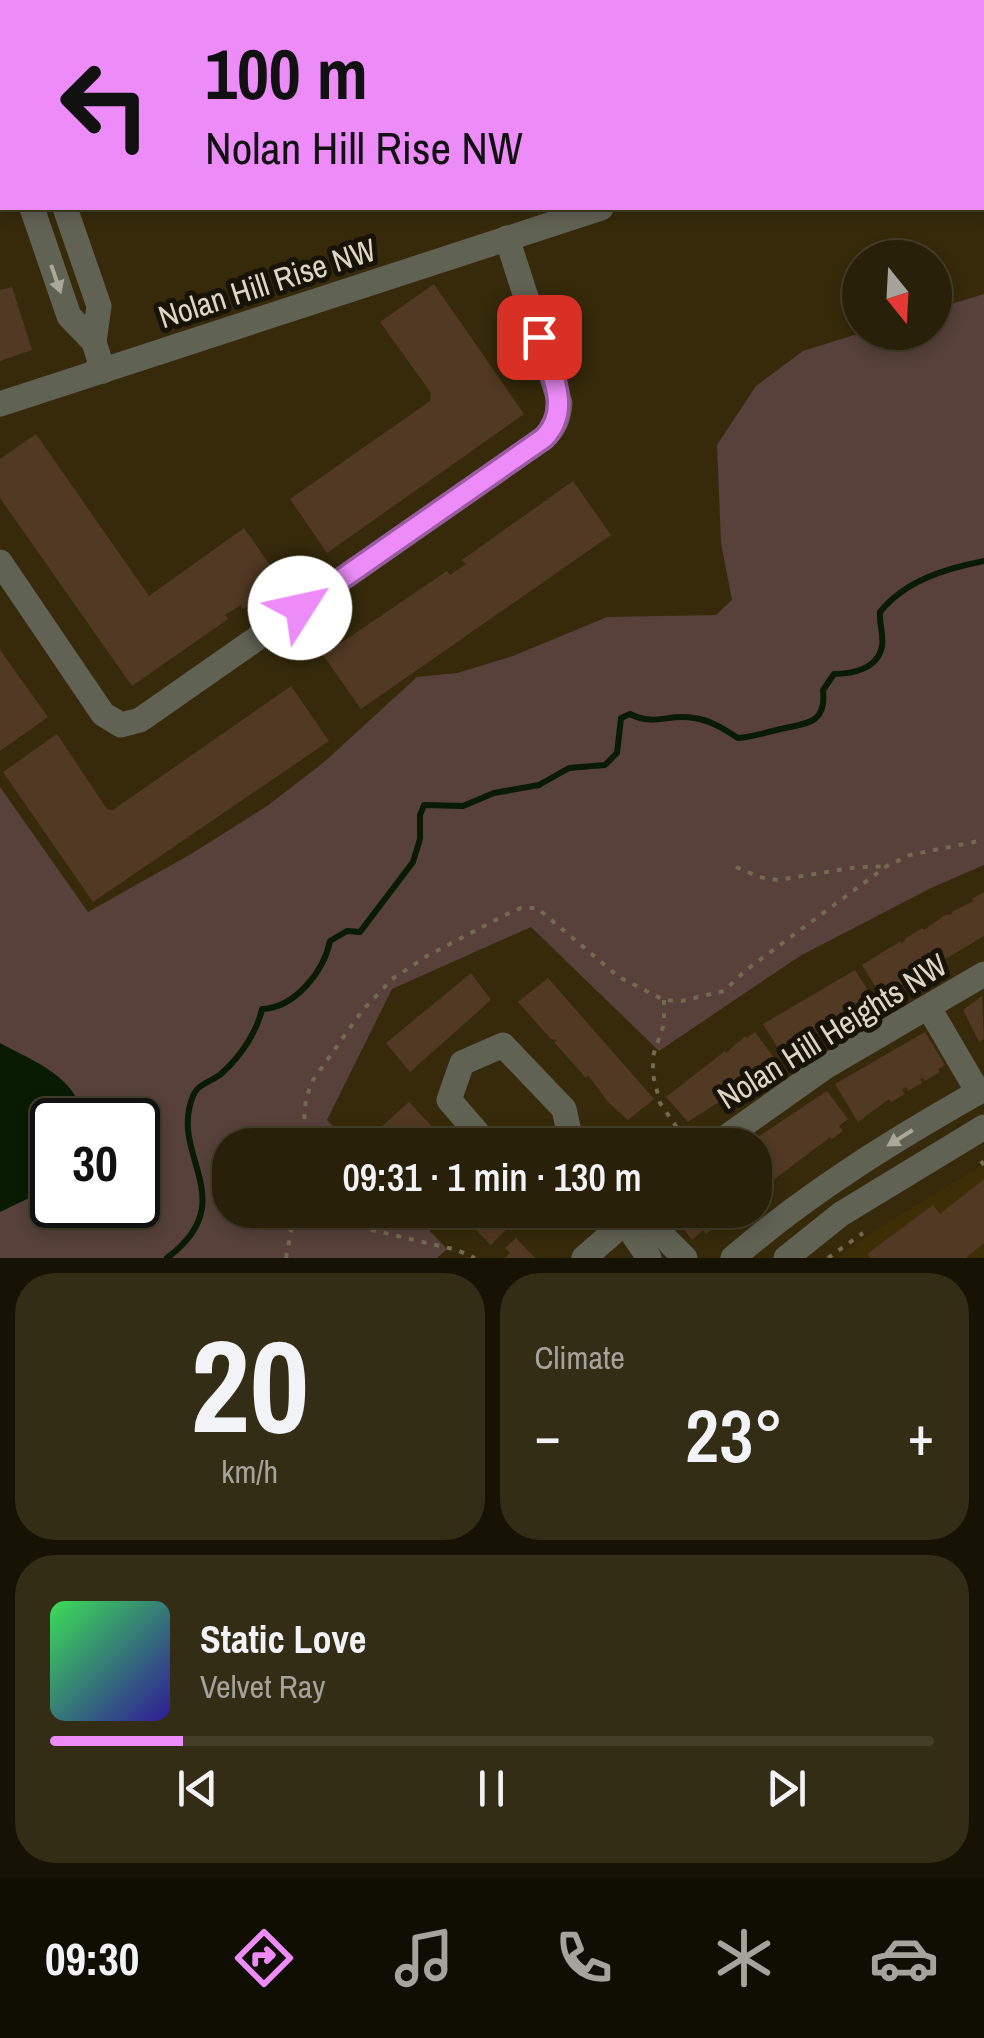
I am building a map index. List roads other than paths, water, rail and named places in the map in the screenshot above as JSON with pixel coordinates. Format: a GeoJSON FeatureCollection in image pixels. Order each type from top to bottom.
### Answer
{"type":"FeatureCollection","features":[{"type":"Feature","properties":{"kind":"street"},"geometry":{"type":"LineString","coordinates":[[33,210],[69,316],[94,342],[104,371]]}},
{"type":"Feature","properties":{"kind":"street"},"geometry":{"type":"LineString","coordinates":[[67,210],[99,306],[94,342]]}},
{"type":"Feature","properties":{"kind":"street","name":"Nolan Hill Rise NW"},"geometry":{"type":"LineString","coordinates":[[0,404],[594,210]]}},
{"type":"Feature","properties":{"kind":"street"},"geometry":{"type":"LineString","coordinates":[[0,562],[103,714],[121,725],[140,720],[553,429],[560,402],[508,238]]}},
{"type":"Feature","properties":{"kind":"street","name":"Nolan Hill Heights NW"},"geometry":{"type":"LineString","coordinates":[[739,1128],[825,1068],[984,974]]}},
{"type":"Feature","properties":{"kind":"street"},"geometry":{"type":"LineString","coordinates":[[733,1258],[851,1170],[981,1090],[929,1008]]}},
{"type":"Feature","properties":{"kind":"street"},"geometry":{"type":"LineString","coordinates":[[473,1128],[449,1100],[462,1064],[503,1046],[564,1109],[568,1128]]}},
{"type":"Feature","properties":{"kind":"street"},"geometry":{"type":"LineString","coordinates":[[786,1258],[841,1214],[983,1129]]}},
{"type":"Feature","properties":{"kind":"street"},"geometry":{"type":"LineString","coordinates":[[584,1258],[613,1228]]}},
{"type":"Feature","properties":{"kind":"street"},"geometry":{"type":"LineString","coordinates":[[631,1228],[635,1241],[649,1258]]}},
{"type":"Feature","properties":{"kind":"street"},"geometry":{"type":"LineString","coordinates":[[655,1228],[685,1258]]}},
{"type":"Feature","properties":{"kind":"waterway"},"geometry":{"type":"LineString","coordinates":[[167,1258],[189,1237],[200,1217],[200,1178],[188,1118],[195,1092],[235,1059],[252,1035],[262,1009],[286,1002],[306,986],[330,941],[347,931],[360,932],[413,862],[424,805],[463,806],[494,793],[539,785],[569,768],[605,765],[617,753],[621,718],[630,714],[647,719],[700,719],[738,738],[812,721],[821,710],[823,690],[834,674],[863,669],[880,654],[880,612],[890,601],[927,578],[984,561]]}}]}
